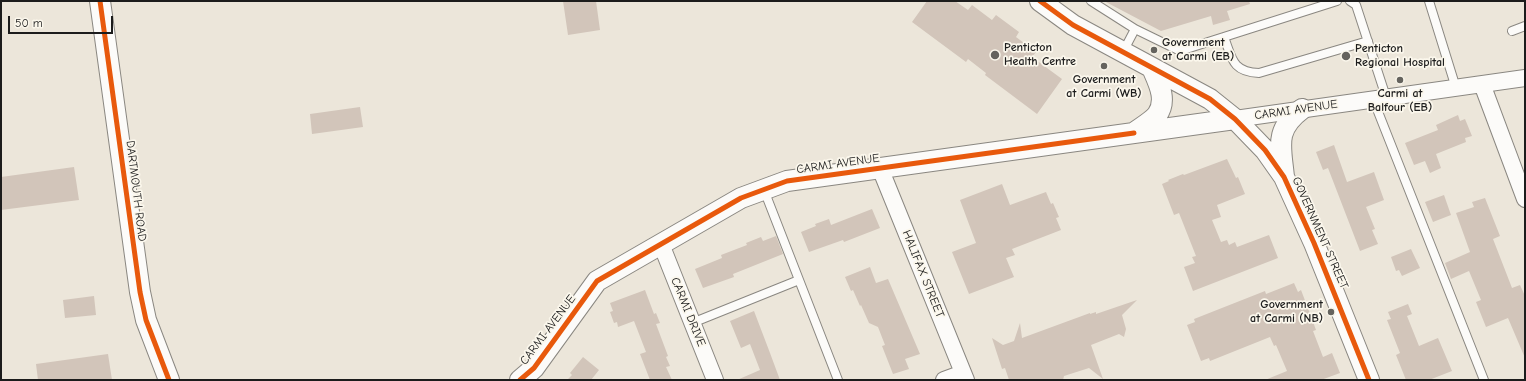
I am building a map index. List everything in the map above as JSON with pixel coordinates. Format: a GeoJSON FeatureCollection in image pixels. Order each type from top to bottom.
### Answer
{"type":"FeatureCollection","features":[{"type":"Feature","properties":{"kind":"street","name":"DARTMOUTH ROAD"},"geometry":{"type":"LineString","coordinates":[[100,1],[140,292],[146,320],[166,377]]}},
{"type":"Feature","properties":{"kind":"street","name":"GOVERNMENT STREET"},"geometry":{"type":"LineString","coordinates":[[1040,1],[1073,25],[1210,99],[1235,119],[1264,150],[1284,177],[1325,267],[1369,380]]}},
{"type":"Feature","properties":{"kind":"street"},"geometry":{"type":"LineString","coordinates":[[1134,133],[1156,116],[1161,108],[1162,98],[1160,86],[1152,68]]}},
{"type":"Feature","properties":{"kind":"street","name":"CARMI AVENUE"},"geometry":{"type":"LineString","coordinates":[[520,380],[534,368],[597,281],[741,198],[787,181],[1525,78]]}},
{"type":"Feature","properties":{"kind":"street"},"geometry":{"type":"LineString","coordinates":[[1482,84],[1525,199]]}},
{"type":"Feature","properties":{"kind":"street"},"geometry":{"type":"LineString","coordinates":[[1284,177],[1281,139],[1287,124],[1292,117],[1302,109]]}},
{"type":"Feature","properties":{"kind":"street","name":"HALIFAX STREET"},"geometry":{"type":"LineString","coordinates":[[880,168],[965,376]]}},
{"type":"Feature","properties":{"kind":"street","name":"CARMI DRIVE"},"geometry":{"type":"LineString","coordinates":[[661,244],[715,380]]}},
{"type":"Feature","properties":{"kind":"street"},"geometry":{"type":"LineString","coordinates":[[944,380],[965,376]]}},
{"type":"Feature","properties":{"kind":"lane"},"geometry":{"type":"LineString","coordinates":[[1091,1],[1135,29],[1176,49],[1184,50],[1337,1]]}},
{"type":"Feature","properties":{"kind":"lane"},"geometry":{"type":"LineString","coordinates":[[1350,1],[1356,5],[1368,41],[1380,98],[1484,380]]}},
{"type":"Feature","properties":{"kind":"lane"},"geometry":{"type":"LineString","coordinates":[[1429,1],[1456,88]]}},
{"type":"Feature","properties":{"kind":"lane"},"geometry":{"type":"LineString","coordinates":[[1512,31],[1525,26]]}},
{"type":"Feature","properties":{"kind":"lane"},"geometry":{"type":"LineString","coordinates":[[1123,52],[1135,29]]}},
{"type":"Feature","properties":{"kind":"lane"},"geometry":{"type":"LineString","coordinates":[[1224,36],[1233,62],[1238,68],[1248,73],[1258,73],[1368,41]]}},
{"type":"Feature","properties":{"kind":"lane"},"geometry":{"type":"LineString","coordinates":[[764,190],[838,380]]}},
{"type":"Feature","properties":{"kind":"lane"},"geometry":{"type":"LineString","coordinates":[[692,323],[799,280]]}},
{"type":"Feature","properties":{"kind":"building"},"geometry":{"type":"Polygon","coordinates":[[[563,1],[596,1],[600,30],[568,35],[563,1]]]}},
{"type":"Feature","properties":{"kind":"building","name":"Penticton Health Centre"},"geometry":{"type":"Polygon","coordinates":[[[927,1],[955,1],[968,10],[972,5],[992,20],[996,15],[1019,32],[1016,37],[1036,52],[1032,57],[1062,79],[1037,114],[985,75],[986,73],[968,59],[966,62],[912,22],[927,1]]]}},
{"type":"Feature","properties":{"kind":"building"},"geometry":{"type":"Polygon","coordinates":[[[1104,1],[1249,1],[1250,4],[1227,11],[1230,20],[1213,25],[1211,16],[1161,31],[1104,1]]]}},
{"type":"Feature","properties":{"kind":"building"},"geometry":{"type":"Polygon","coordinates":[[[360,107],[363,127],[312,134],[310,114],[360,107]]]}},
{"type":"Feature","properties":{"kind":"building"},"geometry":{"type":"Polygon","coordinates":[[[1458,115],[1460,121],[1465,119],[1472,136],[1465,138],[1466,142],[1436,154],[1441,168],[1430,173],[1425,161],[1414,165],[1405,143],[1438,130],[1436,125],[1458,115]]]}},
{"type":"Feature","properties":{"kind":"building"},"geometry":{"type":"Polygon","coordinates":[[[1334,145],[1347,182],[1374,172],[1384,200],[1366,207],[1375,229],[1372,230],[1378,244],[1360,251],[1328,168],[1323,170],[1316,152],[1334,145]]]}},
{"type":"Feature","properties":{"kind":"building"},"geometry":{"type":"Polygon","coordinates":[[[1227,159],[1236,178],[1238,177],[1245,194],[1217,205],[1221,217],[1212,220],[1221,242],[1227,240],[1229,245],[1235,242],[1237,247],[1269,235],[1278,258],[1193,291],[1184,267],[1195,263],[1192,257],[1196,256],[1179,213],[1174,215],[1162,184],[1183,174],[1184,175],[1227,159]]]}},
{"type":"Feature","properties":{"kind":"building"},"geometry":{"type":"Polygon","coordinates":[[[74,167],[79,200],[1,210],[1,177],[74,167]]]}},
{"type":"Feature","properties":{"kind":"building"},"geometry":{"type":"Polygon","coordinates":[[[1002,184],[1010,205],[1046,192],[1059,217],[1056,218],[1061,230],[1012,249],[1015,255],[1006,258],[1014,277],[969,294],[952,252],[976,243],[960,200],[1002,184]]]}},
{"type":"Feature","properties":{"kind":"building"},"geometry":{"type":"Polygon","coordinates":[[[1444,195],[1451,215],[1433,222],[1425,202],[1444,195]]]}},
{"type":"Feature","properties":{"kind":"building"},"geometry":{"type":"Polygon","coordinates":[[[1485,198],[1500,236],[1493,239],[1512,288],[1520,285],[1525,296],[1525,358],[1508,318],[1486,327],[1476,302],[1481,300],[1469,271],[1451,279],[1445,263],[1470,252],[1456,213],[1474,207],[1472,202],[1485,198]]]}},
{"type":"Feature","properties":{"kind":"building"},"geometry":{"type":"Polygon","coordinates":[[[872,209],[880,228],[844,242],[843,240],[809,252],[801,232],[816,226],[815,224],[829,219],[831,225],[872,209]]]}},
{"type":"Feature","properties":{"kind":"building"},"geometry":{"type":"Polygon","coordinates":[[[776,236],[783,254],[733,274],[734,277],[703,288],[695,269],[722,258],[721,255],[747,245],[746,243],[761,237],[763,241],[776,236]]]}},
{"type":"Feature","properties":{"kind":"building"},"geometry":{"type":"Polygon","coordinates":[[[1411,249],[1420,268],[1402,276],[1399,270],[1396,271],[1391,257],[1411,249]]]}},
{"type":"Feature","properties":{"kind":"building"},"geometry":{"type":"Polygon","coordinates":[[[870,267],[876,283],[888,279],[920,354],[905,359],[909,369],[893,374],[882,346],[885,345],[878,327],[869,323],[861,305],[860,306],[853,290],[851,291],[845,277],[870,267]]]}},
{"type":"Feature","properties":{"kind":"building"},"geometry":{"type":"Polygon","coordinates":[[[1294,283],[1298,292],[1301,290],[1316,330],[1313,331],[1323,357],[1332,353],[1340,373],[1321,380],[1265,380],[1287,371],[1276,345],[1274,346],[1270,337],[1210,361],[1209,358],[1201,361],[1187,325],[1195,322],[1194,319],[1265,291],[1266,294],[1294,283]]]}},
{"type":"Feature","properties":{"kind":"building"},"geometry":{"type":"Polygon","coordinates":[[[645,290],[654,314],[656,313],[660,323],[656,324],[668,356],[666,357],[670,366],[666,367],[672,380],[650,380],[640,354],[646,352],[634,321],[618,327],[617,322],[614,323],[610,312],[613,311],[610,303],[645,290]]]}},
{"type":"Feature","properties":{"kind":"building"},"geometry":{"type":"Polygon","coordinates":[[[94,296],[96,315],[65,318],[63,300],[94,296]]]}},
{"type":"Feature","properties":{"kind":"building"},"geometry":{"type":"Polygon","coordinates":[[[1137,300],[1122,315],[1126,329],[1124,337],[1119,334],[1091,345],[1103,379],[1089,368],[1064,376],[1063,380],[1009,380],[1005,368],[1002,369],[992,338],[1003,345],[1014,341],[1020,323],[1022,338],[1090,313],[1096,312],[1096,314],[1137,300]]]}},
{"type":"Feature","properties":{"kind":"building"},"geometry":{"type":"Polygon","coordinates":[[[1408,304],[1412,314],[1407,316],[1419,346],[1438,338],[1452,371],[1429,380],[1406,380],[1396,355],[1400,353],[1387,320],[1391,319],[1388,312],[1408,304]]]}},
{"type":"Feature","properties":{"kind":"building"},"geometry":{"type":"Polygon","coordinates":[[[754,311],[780,380],[737,380],[760,370],[750,344],[741,348],[730,321],[754,311]]]}},
{"type":"Feature","properties":{"kind":"building"},"geometry":{"type":"Polygon","coordinates":[[[108,354],[112,380],[38,380],[36,364],[108,354]]]}},
{"type":"Feature","properties":{"kind":"building"},"geometry":{"type":"Polygon","coordinates":[[[583,357],[599,370],[591,380],[567,380],[572,375],[570,373],[583,357]]]}},
{"type":"Feature","properties":{"kind":"cycle path"},"geometry":{"type":"LineString","coordinates":[[100,1],[140,292],[146,320],[169,380]]}},
{"type":"Feature","properties":{"kind":"cycle path"},"geometry":{"type":"LineString","coordinates":[[1040,1],[1073,25],[1210,99],[1235,119],[1265,150],[1284,177],[1314,243],[1369,380]]}},
{"type":"Feature","properties":{"kind":"cycle path"},"geometry":{"type":"LineString","coordinates":[[520,380],[534,368],[597,281],[741,198],[787,181],[1134,133]]}},
{"type":"Feature","properties":{"kind":"place","name":"Government at Carmi (EB)"},"geometry":{"type":"Point","coordinates":[1154,50]}},
{"type":"Feature","properties":{"kind":"place","name":"Penticton Health Centre"},"geometry":{"type":"Point","coordinates":[995,55]}},
{"type":"Feature","properties":{"kind":"place","name":"Penticton Regional Hospital"},"geometry":{"type":"Point","coordinates":[1346,56]}},
{"type":"Feature","properties":{"kind":"place","name":"Government at Carmi (WB)"},"geometry":{"type":"Point","coordinates":[1104,66]}},
{"type":"Feature","properties":{"kind":"place","name":"Carmi at Balfour (EB)"},"geometry":{"type":"Point","coordinates":[1400,80]}},
{"type":"Feature","properties":{"kind":"place","name":"Government at Carmi (NB)"},"geometry":{"type":"Point","coordinates":[1331,312]}}]}
